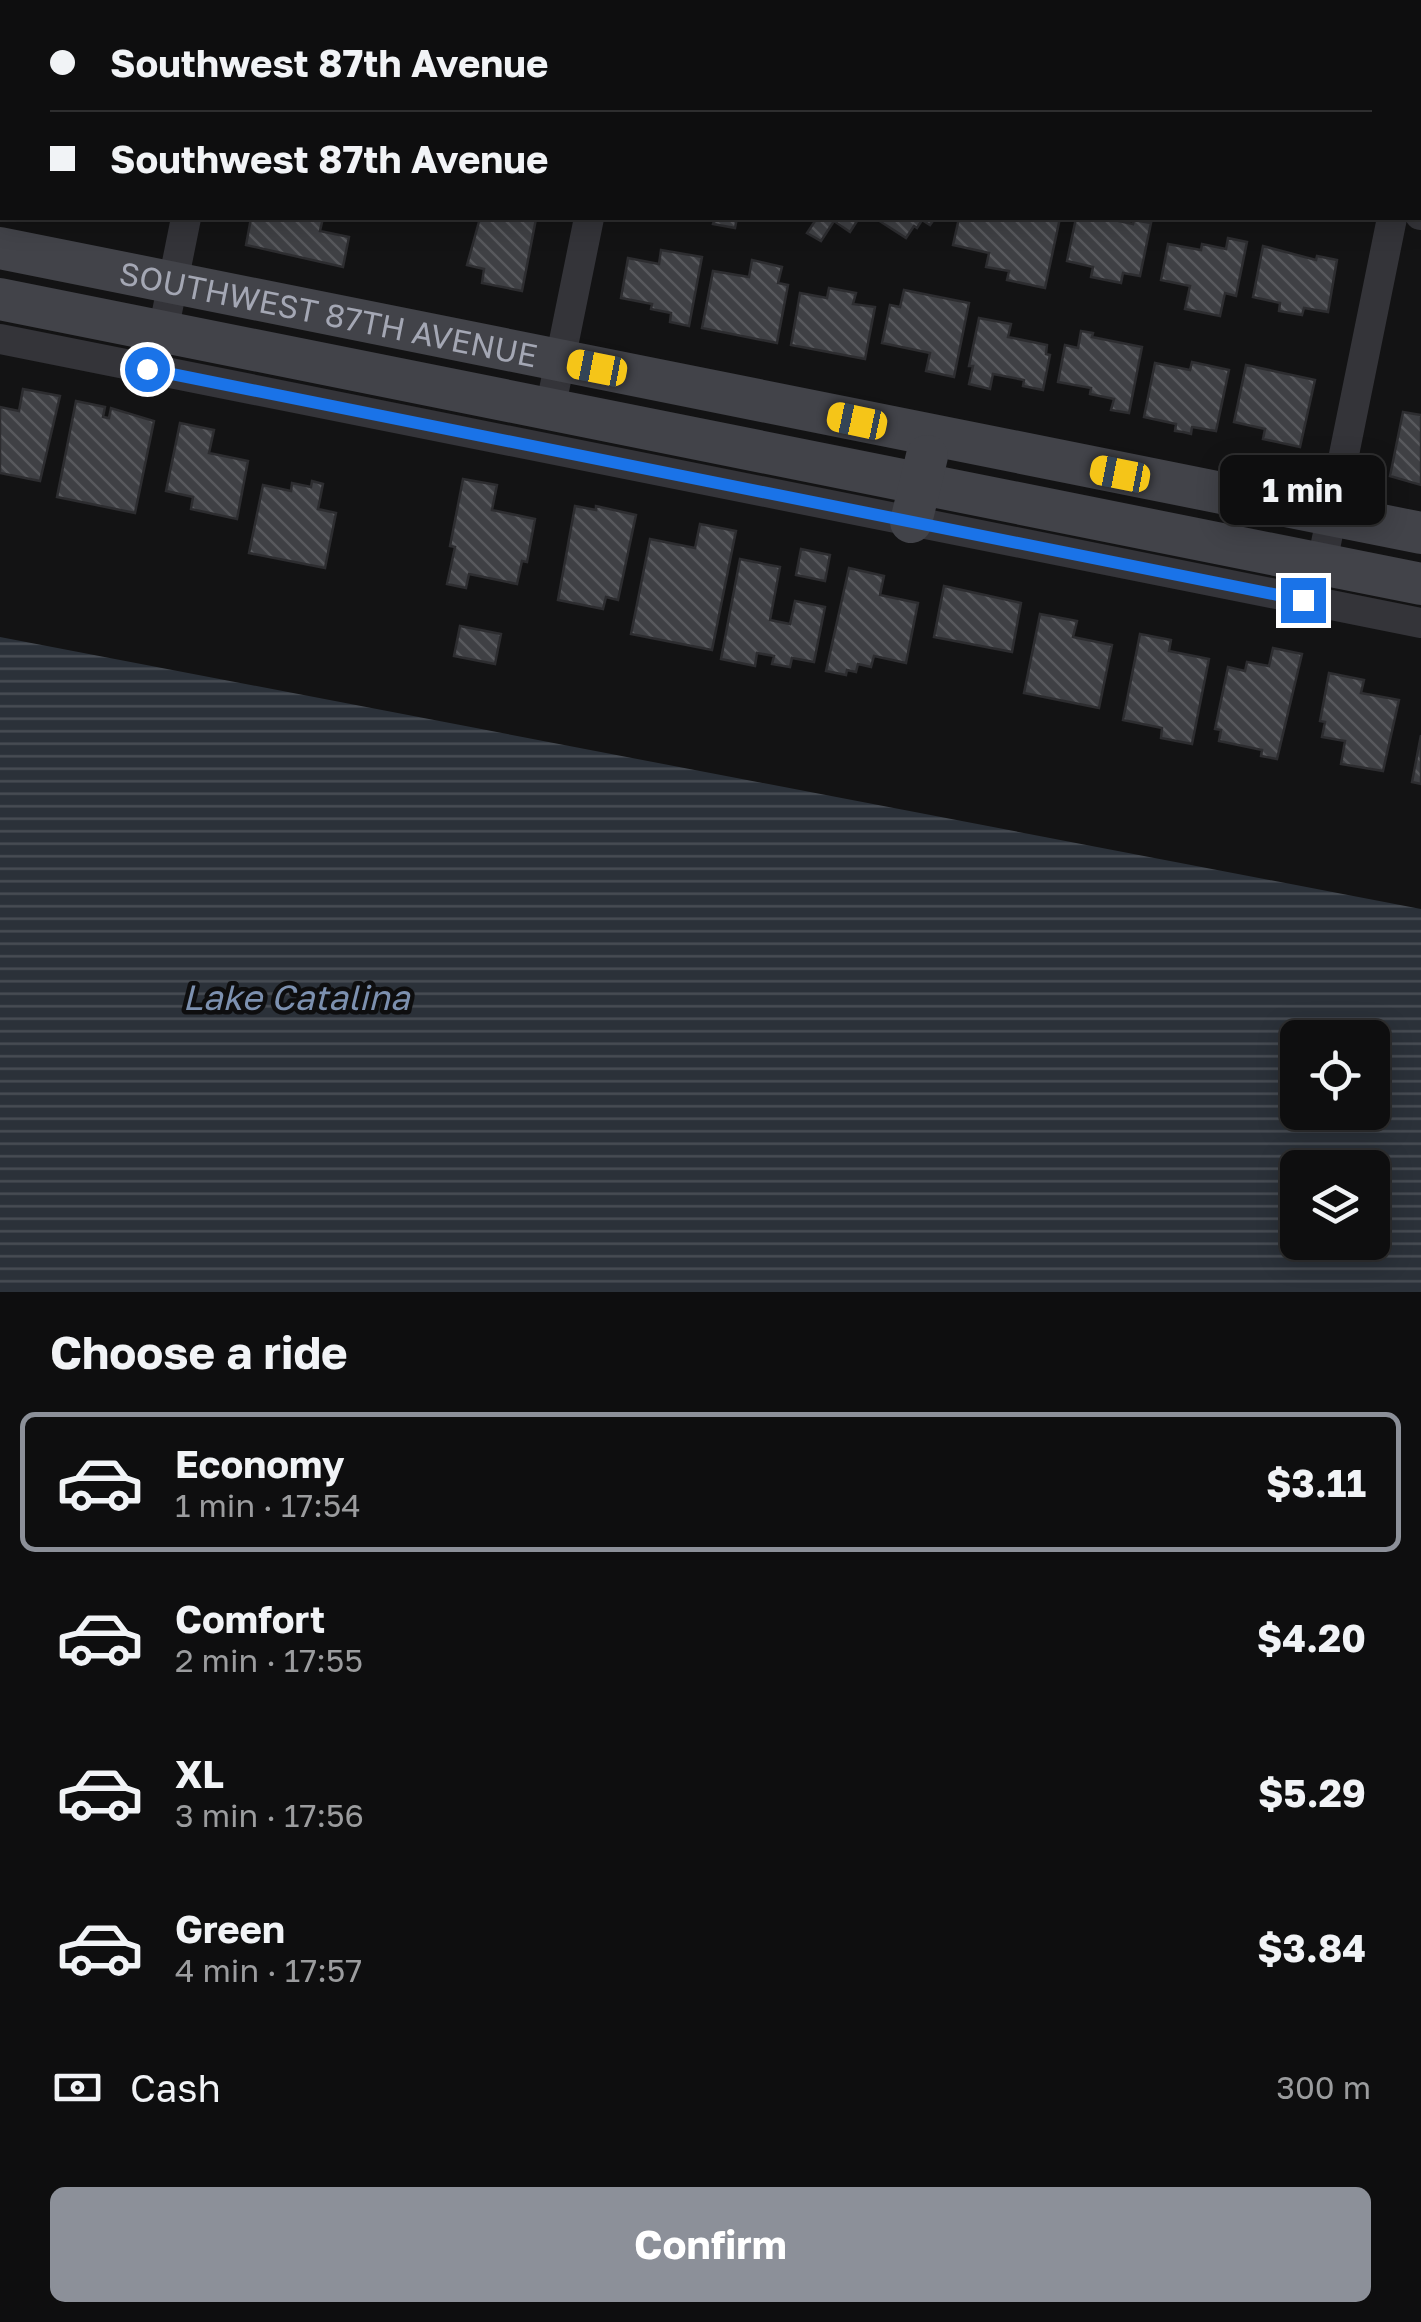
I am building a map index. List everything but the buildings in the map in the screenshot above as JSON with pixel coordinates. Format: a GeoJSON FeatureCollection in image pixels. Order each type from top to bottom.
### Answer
{"type":"FeatureCollection","features":[{"type":"Feature","properties":{"kind":"main road","name":"SOUTHWEST 87TH AVENUE"},"geometry":{"type":"LineString","coordinates":[[0,248],[1421,533]]}},
{"type":"Feature","properties":{"kind":"main road","name":"SOUTHWEST 87TH AVENUE"},"geometry":{"type":"LineString","coordinates":[[0,299],[550,410],[916,503],[1322,564],[1421,584]]}},
{"type":"Feature","properties":{"kind":"main road"},"geometry":{"type":"LineString","coordinates":[[916,503],[932,436]]}},
{"type":"Feature","properties":{"kind":"street"},"geometry":{"type":"LineString","coordinates":[[163,332],[186,220]]}},
{"type":"Feature","properties":{"kind":"street"},"geometry":{"type":"LineString","coordinates":[[550,410],[588,220]]}},
{"type":"Feature","properties":{"kind":"street"},"geometry":{"type":"LineString","coordinates":[[1322,564],[1392,220]]}},
{"type":"Feature","properties":{"kind":"street","name":"SOUTHWEST 87TH AVENUE"},"geometry":{"type":"LineString","coordinates":[[0,338],[916,503],[1421,623]]}},
{"type":"Feature","properties":{"kind":"water","name":"Lake Catalina"},"geometry":{"type":"Polygon","coordinates":[[[0,637],[1421,909],[1421,1292],[0,1292],[0,637]]]}},
{"type":"Feature","properties":{"kind":"route"},"geometry":{"type":"LineString","coordinates":[[147,369],[1303,600]]}}]}
